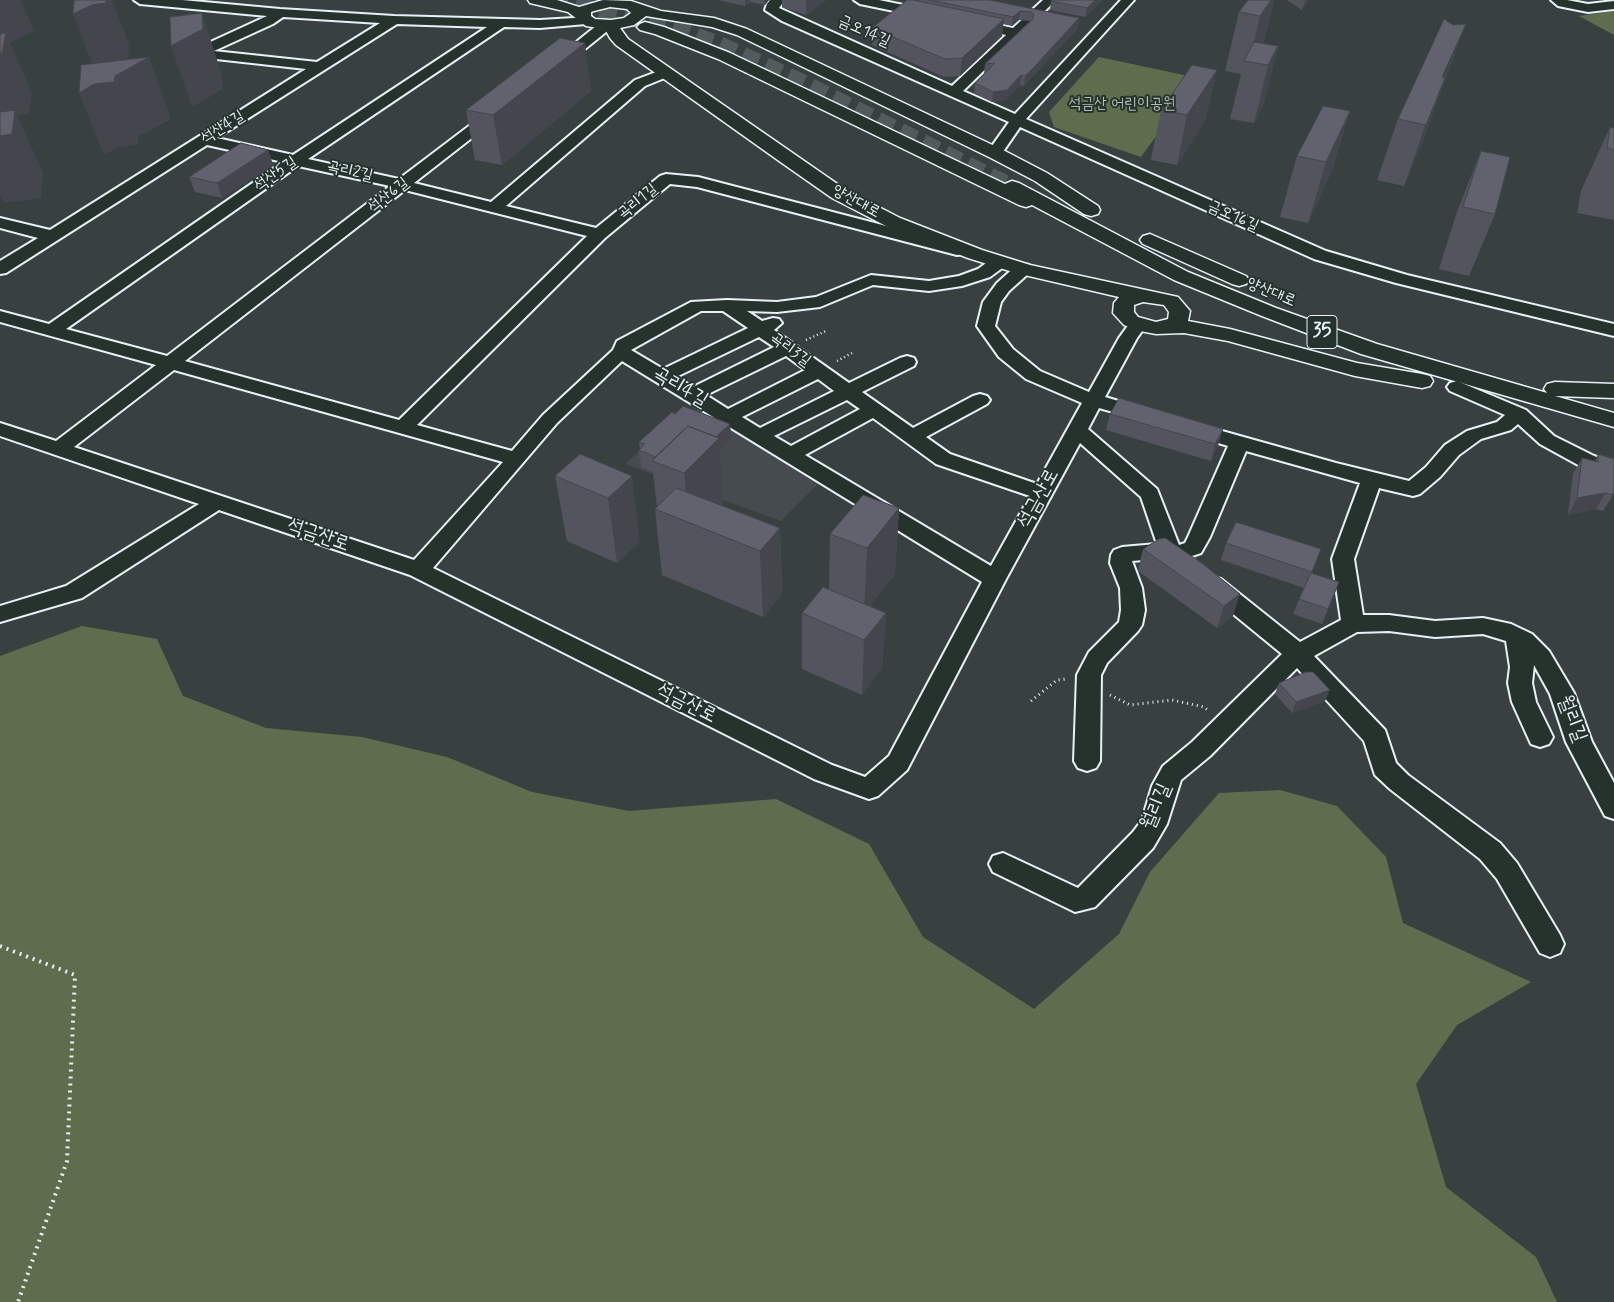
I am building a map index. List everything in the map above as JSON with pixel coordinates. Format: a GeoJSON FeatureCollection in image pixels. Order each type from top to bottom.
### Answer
{"type":"FeatureCollection","features":[{"type":"Feature","properties":{"kind":"main road"},"geometry":{"type":"LineString","coordinates":[[536,0],[573,9],[584,19],[613,25],[650,28],[691,42],[1035,205],[1103,226]]}},
{"type":"Feature","properties":{"kind":"main road"},"geometry":{"type":"LineString","coordinates":[[583,0],[640,5],[664,16],[721,25]]}},
{"type":"Feature","properties":{"kind":"main road"},"geometry":{"type":"LineString","coordinates":[[657,0],[656,5],[664,11],[721,25],[785,52],[995,153],[1041,177],[1103,226]]}},
{"type":"Feature","properties":{"kind":"main road"},"geometry":{"type":"LineString","coordinates":[[584,19],[584,10],[611,2]]}},
{"type":"Feature","properties":{"kind":"main road"},"geometry":{"type":"LineString","coordinates":[[613,25],[629,22],[639,15],[640,5]]}},
{"type":"Feature","properties":{"kind":"main road","name":"양산대로"},"geometry":{"type":"LineString","coordinates":[[613,25],[616,34],[622,42],[839,194],[893,222],[975,254],[1067,280],[1220,315],[1269,312]]}},
{"type":"Feature","properties":{"kind":"main road"},"geometry":{"type":"LineString","coordinates":[[691,42],[694,36],[701,31],[721,25]]}},
{"type":"Feature","properties":{"kind":"main road","name":"양산대로"},"geometry":{"type":"LineString","coordinates":[[1018,184],[1103,226],[1285,300],[1551,395],[1614,420]]}},
{"type":"Feature","properties":{"kind":"main road","name":"양산대로"},"geometry":{"type":"LineString","coordinates":[[1103,226],[1181,276],[1269,312],[1369,349],[1551,395],[1614,404]]}},
{"type":"Feature","properties":{"kind":"main road"},"geometry":{"type":"LineString","coordinates":[[1161,300],[1181,276]]}},
{"type":"Feature","properties":{"kind":"main road"},"geometry":{"type":"LineString","coordinates":[[1067,280],[1147,327],[1204,330],[1230,335],[1355,369],[1457,387],[1551,395],[1614,390]]}},
{"type":"Feature","properties":{"kind":"main road"},"geometry":{"type":"LineString","coordinates":[[1131,318],[1122,308],[1129,299],[1161,300],[1180,311],[1178,321],[1165,327]]}},
{"type":"Feature","properties":{"kind":"street"},"geometry":{"type":"LineString","coordinates":[[140,0],[216,14],[238,9],[394,20],[550,23],[584,19]]}},
{"type":"Feature","properties":{"kind":"street","name":"금오14길"},"geometry":{"type":"LineString","coordinates":[[779,0],[773,4],[772,10],[1018,119]]}},
{"type":"Feature","properties":{"kind":"street","name":"금오14길"},"geometry":{"type":"LineString","coordinates":[[860,0],[941,17]]}},
{"type":"Feature","properties":{"kind":"street"},"geometry":{"type":"LineString","coordinates":[[890,20],[915,0]]}},
{"type":"Feature","properties":{"kind":"street"},"geometry":{"type":"LineString","coordinates":[[955,91],[1050,0]]}},
{"type":"Feature","properties":{"kind":"street"},"geometry":{"type":"LineString","coordinates":[[995,153],[1018,119],[1128,0]]}},
{"type":"Feature","properties":{"kind":"street"},"geometry":{"type":"LineString","coordinates":[[1557,0],[1588,8],[1614,5]]}},
{"type":"Feature","properties":{"kind":"street"},"geometry":{"type":"LineString","coordinates":[[1018,9],[1056,17]]}},
{"type":"Feature","properties":{"kind":"street"},"geometry":{"type":"LineString","coordinates":[[198,53],[268,21],[280,13]]}},
{"type":"Feature","properties":{"kind":"street","name":"석산4길"},"geometry":{"type":"LineString","coordinates":[[0,269],[394,20]]}},
{"type":"Feature","properties":{"kind":"street"},"geometry":{"type":"LineString","coordinates":[[960,21],[1016,33]]}},
{"type":"Feature","properties":{"kind":"street","name":"석산5길"},"geometry":{"type":"LineString","coordinates":[[51,331],[296,160],[503,22]]}},
{"type":"Feature","properties":{"kind":"street"},"geometry":{"type":"LineString","coordinates":[[1084,23],[1104,27]]}},
{"type":"Feature","properties":{"kind":"street"},"geometry":{"type":"LineString","coordinates":[[544,74],[613,25]]}},
{"type":"Feature","properties":{"kind":"street"},"geometry":{"type":"LineString","coordinates":[[856,48],[869,37]]}},
{"type":"Feature","properties":{"kind":"street"},"geometry":{"type":"LineString","coordinates":[[194,39],[198,53]]}},
{"type":"Feature","properties":{"kind":"street"},"geometry":{"type":"LineString","coordinates":[[198,53],[321,66]]}},
{"type":"Feature","properties":{"kind":"street"},"geometry":{"type":"LineString","coordinates":[[495,208],[529,176],[640,84],[667,72]]}},
{"type":"Feature","properties":{"kind":"street","name":"석산6길"},"geometry":{"type":"LineString","coordinates":[[59,449],[505,105]]}},
{"type":"Feature","properties":{"kind":"street","name":"금오16길"},"geometry":{"type":"LineString","coordinates":[[1018,119],[1320,255],[1402,279],[1614,330]]}},
{"type":"Feature","properties":{"kind":"street","name":"곡리2길"},"geometry":{"type":"LineString","coordinates":[[205,140],[404,184],[599,234]]}},
{"type":"Feature","properties":{"kind":"street","name":"곡리1길"},"geometry":{"type":"LineString","coordinates":[[404,427],[599,234],[666,179],[698,182],[975,254]]}},
{"type":"Feature","properties":{"kind":"street"},"geometry":{"type":"LineString","coordinates":[[0,223],[52,236]]}},
{"type":"Feature","properties":{"kind":"street","name":"곡리3길"},"geometry":{"type":"LineString","coordinates":[[760,328],[792,316],[809,303],[820,302],[870,280],[929,286],[962,281],[984,273],[999,262]]}},
{"type":"Feature","properties":{"kind":"street"},"geometry":{"type":"LineString","coordinates":[[1023,269],[1003,286],[992,302],[986,326],[1006,353],[1033,375],[1093,400],[1171,423],[1372,480],[1413,489],[1433,472],[1452,450],[1474,435],[1504,426],[1518,414]]}},
{"type":"Feature","properties":{"kind":"street"},"geometry":{"type":"LineString","coordinates":[[418,570],[550,419],[621,352],[624,346],[697,306],[777,307],[809,303]]}},
{"type":"Feature","properties":{"kind":"street"},"geometry":{"type":"LineString","coordinates":[[662,377],[760,328],[727,305]]}},
{"type":"Feature","properties":{"kind":"street"},"geometry":{"type":"LineString","coordinates":[[0,316],[517,459]]}},
{"type":"Feature","properties":{"kind":"street","name":"석금산로"},"geometry":{"type":"LineString","coordinates":[[0,430],[418,570],[823,772],[869,789],[898,763],[994,579],[1093,400],[1131,318]]}},
{"type":"Feature","properties":{"kind":"street","name":"곡리3길"},"geometry":{"type":"LineString","coordinates":[[760,328],[943,459],[1043,493]]}},
{"type":"Feature","properties":{"kind":"street"},"geometry":{"type":"LineString","coordinates":[[692,395],[788,348]]}},
{"type":"Feature","properties":{"kind":"street","name":"곡리4길"},"geometry":{"type":"LineString","coordinates":[[621,352],[994,579]]}},
{"type":"Feature","properties":{"kind":"street"},"geometry":{"type":"LineString","coordinates":[[759,436],[907,362]]}},
{"type":"Feature","properties":{"kind":"street"},"geometry":{"type":"LineString","coordinates":[[727,417],[818,371]]}},
{"type":"Feature","properties":{"kind":"street"},"geometry":{"type":"LineString","coordinates":[[1457,387],[1518,414],[1547,440],[1588,461],[1614,470]]}},
{"type":"Feature","properties":{"kind":"street"},"geometry":{"type":"LineString","coordinates":[[911,437],[980,400]]}},
{"type":"Feature","properties":{"kind":"street"},"geometry":{"type":"LineString","coordinates":[[789,454],[874,410]]}},
{"type":"Feature","properties":{"kind":"street"},"geometry":{"type":"LineString","coordinates":[[1077,430],[1150,494],[1173,552],[1298,654],[1376,737],[1384,768],[1399,782],[1490,851],[1507,871],[1550,944]]}},
{"type":"Feature","properties":{"kind":"street"},"geometry":{"type":"LineString","coordinates":[[1087,761],[1089,680],[1097,658],[1130,625],[1133,610],[1131,588],[1121,563],[1122,555],[1173,552],[1193,548],[1240,442]]}},
{"type":"Feature","properties":{"kind":"street"},"geometry":{"type":"LineString","coordinates":[[1354,624],[1343,559],[1372,480]]}},
{"type":"Feature","properties":{"kind":"street"},"geometry":{"type":"LineString","coordinates":[[0,614],[74,592],[218,502]]}},
{"type":"Feature","properties":{"kind":"street","name":"월리길"},"geometry":{"type":"LineString","coordinates":[[1003,864],[1074,900],[1085,899],[1143,840],[1154,824],[1165,786],[1172,773],[1201,749],[1298,654],[1354,624],[1389,623],[1436,629],[1461,627],[1490,628],[1504,630],[1524,640],[1541,657],[1562,693],[1579,742],[1614,808]]}},
{"type":"Feature","properties":{"kind":"street","name":"월리길"},"geometry":{"type":"LineString","coordinates":[[1518,638],[1522,693],[1533,724],[1540,737]]}},
{"type":"Feature","properties":{"kind":"path"},"geometry":{"type":"LineString","coordinates":[[1031,701],[1057,680],[1089,680],[1130,705],[1172,700],[1204,707],[1226,723]]}},
{"type":"Feature","properties":{"kind":"path"},"geometry":{"type":"LineString","coordinates":[[0,946],[75,975],[67,1162],[18,1302]]}},
{"type":"Feature","properties":{"kind":"shaded area"},"geometry":{"type":"Polygon","coordinates":[[[688,408],[701,412],[818,484],[781,521],[625,464],[688,408]]]}},
{"type":"Feature","properties":{"kind":"green space"},"geometry":{"type":"Polygon","coordinates":[[[1614,11],[1614,35],[1579,16],[1614,11]]]}},
{"type":"Feature","properties":{"kind":"green space","name":"석금산 어린이공원"},"geometry":{"type":"Polygon","coordinates":[[[1099,57],[1198,78],[1141,157],[1054,127],[1049,112],[1099,57]]]}},
{"type":"Feature","properties":{"kind":"green space"},"geometry":{"type":"Polygon","coordinates":[[[82,626],[157,639],[183,696],[266,728],[362,737],[447,757],[532,792],[629,811],[776,799],[869,844],[923,937],[1034,1009],[1119,934],[1150,872],[1219,793],[1280,790],[1337,806],[1386,857],[1403,923],[1531,982],[1457,1025],[1416,1084],[1446,1187],[1536,1257],[1557,1302],[0,1302],[0,656],[82,626]]]}},
{"type":"Feature","properties":{"kind":"building"},"geometry":{"type":"Polygon","coordinates":[[[74,0],[106,0],[106,3],[92,5],[73,14],[74,0]]]}},
{"type":"Feature","properties":{"kind":"building"},"geometry":{"type":"Polygon","coordinates":[[[907,0],[1004,19],[962,58],[945,59],[872,28],[907,0]]]}},
{"type":"Feature","properties":{"kind":"building"},"geometry":{"type":"Polygon","coordinates":[[[930,0],[989,0],[1079,18],[1025,76],[1021,75],[1007,90],[993,92],[975,83],[995,63],[985,64],[1032,20],[1034,15],[1032,12],[1020,11],[1013,17],[930,0]]]}},
{"type":"Feature","properties":{"kind":"building"},"geometry":{"type":"Polygon","coordinates":[[[1052,0],[1095,0],[1087,8],[1052,0]]]}},
{"type":"Feature","properties":{"kind":"building"},"geometry":{"type":"Polygon","coordinates":[[[1248,0],[1271,0],[1260,16],[1239,12],[1248,0]]]}},
{"type":"Feature","properties":{"kind":"building"},"geometry":{"type":"Polygon","coordinates":[[[202,13],[203,29],[171,46],[170,17],[202,13]]]}},
{"type":"Feature","properties":{"kind":"building"},"geometry":{"type":"Polygon","coordinates":[[[1444,19],[1453,25],[1466,24],[1442,77],[1445,78],[1426,125],[1398,119],[1444,19]]]}},
{"type":"Feature","properties":{"kind":"building"},"geometry":{"type":"Polygon","coordinates":[[[6,33],[2,53],[0,53],[0,34],[6,33]]]}},
{"type":"Feature","properties":{"kind":"building"},"geometry":{"type":"Polygon","coordinates":[[[560,38],[585,43],[493,115],[466,110],[560,38]]]}},
{"type":"Feature","properties":{"kind":"building"},"geometry":{"type":"Polygon","coordinates":[[[1254,42],[1278,46],[1268,65],[1244,61],[1254,42]]]}},
{"type":"Feature","properties":{"kind":"building"},"geometry":{"type":"Polygon","coordinates":[[[149,57],[115,76],[114,82],[94,84],[79,93],[81,65],[149,57]]]}},
{"type":"Feature","properties":{"kind":"building"},"geometry":{"type":"Polygon","coordinates":[[[1192,65],[1217,70],[1187,115],[1161,110],[1192,65]]]}},
{"type":"Feature","properties":{"kind":"building"},"geometry":{"type":"Polygon","coordinates":[[[1323,106],[1350,111],[1326,162],[1297,156],[1323,106]]]}},
{"type":"Feature","properties":{"kind":"building"},"geometry":{"type":"Polygon","coordinates":[[[15,110],[12,134],[0,136],[0,112],[15,110]]]}},
{"type":"Feature","properties":{"kind":"building"},"geometry":{"type":"Polygon","coordinates":[[[1610,127],[1614,128],[1614,150],[1607,148],[1610,127]]]}},
{"type":"Feature","properties":{"kind":"building"},"geometry":{"type":"Polygon","coordinates":[[[241,143],[268,150],[217,183],[189,177],[241,143]]]}},
{"type":"Feature","properties":{"kind":"building"},"geometry":{"type":"Polygon","coordinates":[[[1481,151],[1510,157],[1495,214],[1463,207],[1481,151]]]}},
{"type":"Feature","properties":{"kind":"building"},"geometry":{"type":"Polygon","coordinates":[[[1119,398],[1223,429],[1215,444],[1110,414],[1119,398]]]}},
{"type":"Feature","properties":{"kind":"building"},"geometry":{"type":"Polygon","coordinates":[[[683,406],[730,424],[716,437],[688,426],[655,457],[639,450],[645,444],[639,442],[672,412],[675,414],[683,406]]]}},
{"type":"Feature","properties":{"kind":"building"},"geometry":{"type":"Polygon","coordinates":[[[688,426],[719,438],[684,473],[652,461],[688,426]]]}},
{"type":"Feature","properties":{"kind":"building"},"geometry":{"type":"Polygon","coordinates":[[[580,454],[632,476],[608,498],[555,476],[580,454]]]}},
{"type":"Feature","properties":{"kind":"building"},"geometry":{"type":"Polygon","coordinates":[[[1598,454],[1614,459],[1613,495],[1605,493],[1577,498],[1582,458],[1598,462],[1598,454]]]}},
{"type":"Feature","properties":{"kind":"building"},"geometry":{"type":"Polygon","coordinates":[[[676,488],[780,528],[760,551],[655,509],[676,488]]]}},
{"type":"Feature","properties":{"kind":"building"},"geometry":{"type":"Polygon","coordinates":[[[863,495],[899,508],[867,548],[830,534],[863,495]]]}},
{"type":"Feature","properties":{"kind":"building"},"geometry":{"type":"Polygon","coordinates":[[[1236,522],[1321,549],[1312,572],[1226,543],[1236,522]]]}},
{"type":"Feature","properties":{"kind":"building"},"geometry":{"type":"Polygon","coordinates":[[[1165,538],[1203,564],[1240,594],[1224,606],[1143,549],[1159,539],[1165,538]]]}},
{"type":"Feature","properties":{"kind":"building"},"geometry":{"type":"Polygon","coordinates":[[[1311,573],[1339,582],[1328,609],[1299,599],[1311,573]]]}},
{"type":"Feature","properties":{"kind":"building"},"geometry":{"type":"Polygon","coordinates":[[[823,587],[886,613],[864,640],[802,613],[823,587]]]}},
{"type":"Feature","properties":{"kind":"building"},"geometry":{"type":"Polygon","coordinates":[[[1306,672],[1313,672],[1330,690],[1296,702],[1279,683],[1306,672]]]}},
{"type":"Feature","properties":{"kind":"tunnel"},"geometry":{"type":"LineString","coordinates":[[551,0],[667,26],[718,44],[797,80],[1012,187]]}}]}
